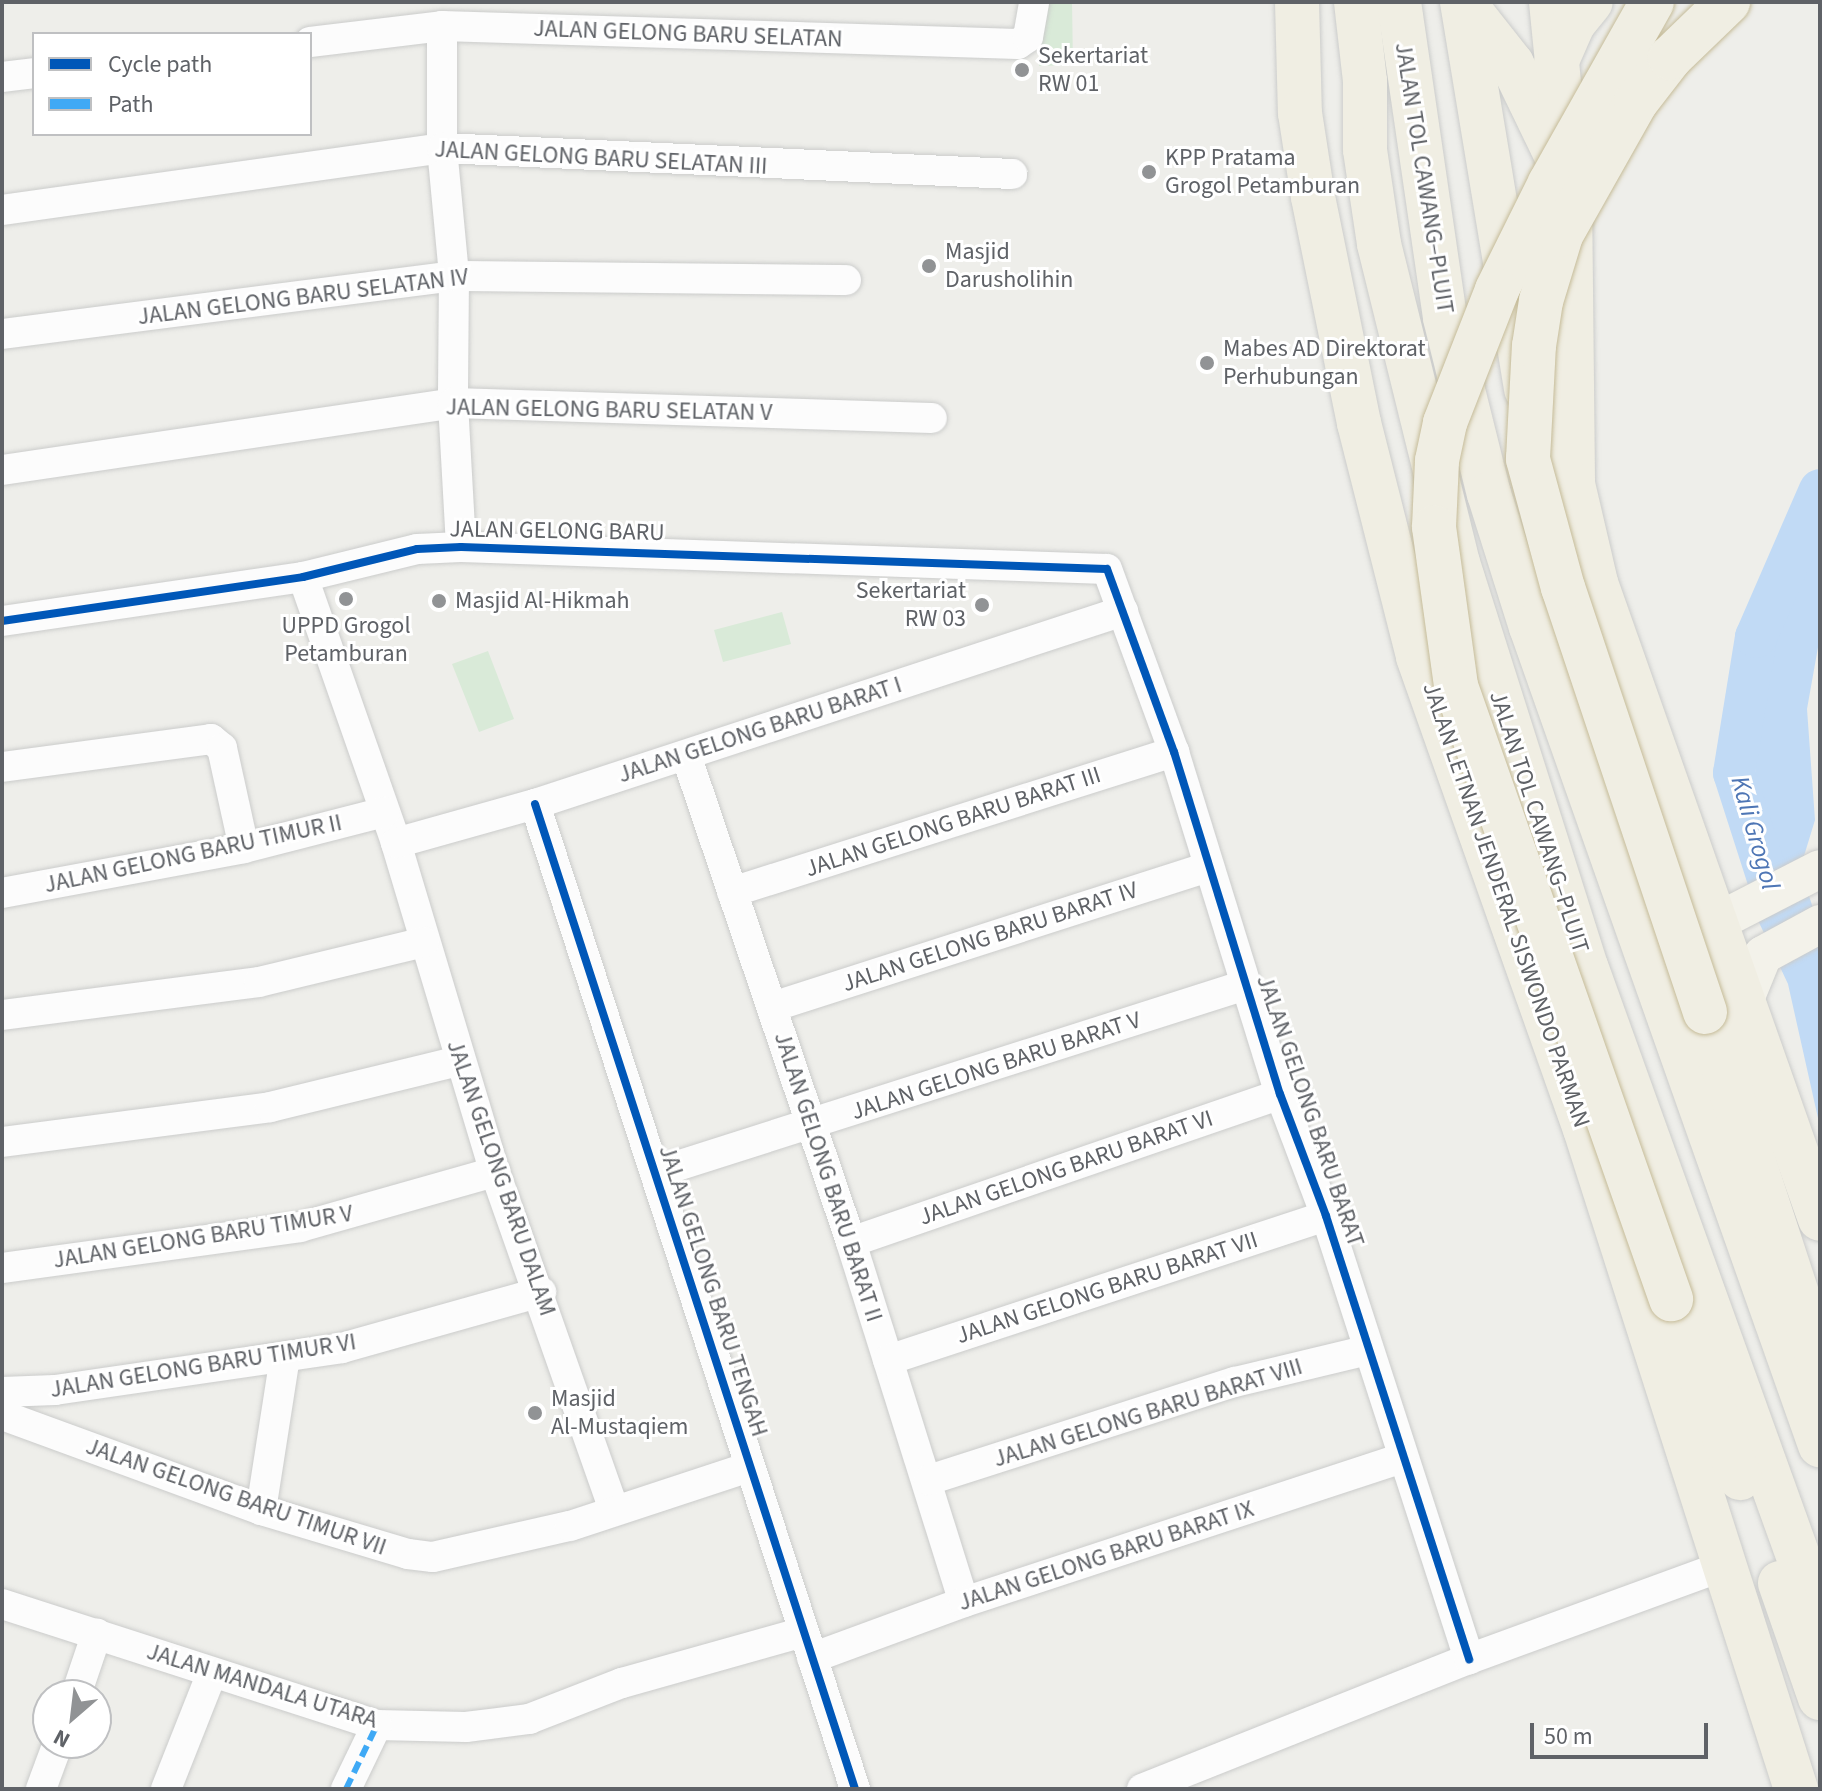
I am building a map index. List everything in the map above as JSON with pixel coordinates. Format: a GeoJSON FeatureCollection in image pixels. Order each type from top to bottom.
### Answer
{"type":"FeatureCollection","features":[{"type":"Feature","properties":{"kind":"highway","name":"JALAN LETNAN JENDERAL SISWONDO PARMAN"},"geometry":{"type":"LineString","coordinates":[[1285,2],[1298,23],[1300,113],[1313,197],[1418,657],[1585,1129],[1796,1789]]}},
{"type":"Feature","properties":{"kind":"highway"},"geometry":{"type":"LineString","coordinates":[[1331,2],[1311,33],[1310,79],[1333,234],[1357,334],[1352,378]]}},
{"type":"Feature","properties":{"kind":"highway","name":"JALAN TOL CAWANG–PLUIT"},"geometry":{"type":"LineString","coordinates":[[1356,2],[1365,81],[1365,150],[1405,360],[1458,563],[1587,969],[1820,1617]]}},
{"type":"Feature","properties":{"kind":"highway","name":"JALAN TOL CAWANG–PLUIT"},"geometry":{"type":"LineString","coordinates":[[1399,2],[1445,318],[1489,494],[1551,687],[1820,1445]]}},
{"type":"Feature","properties":{"kind":"highway"},"geometry":{"type":"LineString","coordinates":[[1462,2],[1512,64],[1569,187]]}},
{"type":"Feature","properties":{"kind":"highway"},"geometry":{"type":"LineString","coordinates":[[1462,2],[1498,240],[1547,477],[1596,583],[1723,919],[1724,1008],[1820,1364]]}},
{"type":"Feature","properties":{"kind":"highway"},"geometry":{"type":"LineString","coordinates":[[1551,2],[1569,187],[1569,446],[1596,583]]}},
{"type":"Feature","properties":{"kind":"highway"},"geometry":{"type":"LineString","coordinates":[[1556,63],[1573,24],[1591,2]]}},
{"type":"Feature","properties":{"kind":"highway"},"geometry":{"type":"LineString","coordinates":[[1652,2],[1497,290],[1445,423],[1437,461],[1434,527],[1456,686],[1671,1299],[1820,1698]]}},
{"type":"Feature","properties":{"kind":"highway"},"geometry":{"type":"LineString","coordinates":[[1569,187],[1598,118],[1668,2]]}},
{"type":"Feature","properties":{"kind":"highway"},"geometry":{"type":"LineString","coordinates":[[1728,2],[1670,58],[1636,102],[1561,235],[1538,316],[1528,446],[1563,588],[1724,1008],[1820,1219]]}},
{"type":"Feature","properties":{"kind":"main road"},"geometry":{"type":"LineString","coordinates":[[1723,919],[1819,870]]}},
{"type":"Feature","properties":{"kind":"main road"},"geometry":{"type":"LineString","coordinates":[[1724,1008],[1763,955],[1820,924]]}},
{"type":"Feature","properties":{"kind":"street","name":"JALAN GELONG BARU SELATAN"},"geometry":{"type":"LineString","coordinates":[[312,42],[442,26],[1018,44],[1028,37],[1034,2]]}},
{"type":"Feature","properties":{"kind":"street"},"geometry":{"type":"LineString","coordinates":[[442,26],[442,148],[454,276],[453,403],[461,547]]}},
{"type":"Feature","properties":{"kind":"street"},"geometry":{"type":"LineString","coordinates":[[2,77],[32,73]]}},
{"type":"Feature","properties":{"kind":"street","name":"JALAN GELONG BARU SELATAN III"},"geometry":{"type":"LineString","coordinates":[[2,210],[442,148],[1012,174]]}},
{"type":"Feature","properties":{"kind":"street","name":"JALAN GELONG BARU SELATAN IV"},"geometry":{"type":"LineString","coordinates":[[2,334],[454,276],[846,280]]}},
{"type":"Feature","properties":{"kind":"street","name":"JALAN GELONG BARU SELATAN V"},"geometry":{"type":"LineString","coordinates":[[2,470],[453,403],[932,418]]}},
{"type":"Feature","properties":{"kind":"street","name":"JALAN GELONG BARU"},"geometry":{"type":"LineString","coordinates":[[2,621],[303,577],[417,549],[461,547],[1100,567],[1113,576]]}},
{"type":"Feature","properties":{"kind":"street","name":"JALAN GELONG BARU BARAT"},"geometry":{"type":"LineString","coordinates":[[1113,576],[1174,752],[1280,1094],[1326,1216],[1401,1458],[1469,1659]]}},
{"type":"Feature","properties":{"kind":"street"},"geometry":{"type":"LineString","coordinates":[[303,577],[396,843]]}},
{"type":"Feature","properties":{"kind":"street","name":"JALAN GELONG BARU BARAT I"},"geometry":{"type":"LineString","coordinates":[[396,843],[535,804],[1123,611]]}},
{"type":"Feature","properties":{"kind":"street"},"geometry":{"type":"LineString","coordinates":[[2,767],[211,739],[222,748],[244,848]]}},
{"type":"Feature","properties":{"kind":"street","name":"JALAN GELONG BARU BARAT III"},"geometry":{"type":"LineString","coordinates":[[732,892],[1174,752]]}},
{"type":"Feature","properties":{"kind":"street","name":"JALAN GELONG BARU BARAT II"},"geometry":{"type":"LineString","coordinates":[[686,755],[851,1242],[929,1480],[964,1602]]}},
{"type":"Feature","properties":{"kind":"street","name":"JALAN GELONG BARU TENGAH"},"geometry":{"type":"LineString","coordinates":[[535,804],[855,1789]]}},
{"type":"Feature","properties":{"kind":"street","name":"JALAN GELONG BARU TIMUR II"},"geometry":{"type":"LineString","coordinates":[[2,893],[244,848],[384,812]]}},
{"type":"Feature","properties":{"kind":"street","name":"JALAN GELONG BARU DALAM"},"geometry":{"type":"LineString","coordinates":[[396,843],[459,1061],[495,1172],[541,1292],[614,1510]]}},
{"type":"Feature","properties":{"kind":"street","name":"JALAN GELONG BARU BARAT IV"},"geometry":{"type":"LineString","coordinates":[[772,1007],[1208,867]]}},
{"type":"Feature","properties":{"kind":"street"},"geometry":{"type":"LineString","coordinates":[[2,1015],[259,982],[424,942]]}},
{"type":"Feature","properties":{"kind":"street","name":"JALAN GELONG BARU BARAT V"},"geometry":{"type":"LineString","coordinates":[[655,1173],[811,1127],[1245,985]]}},
{"type":"Feature","properties":{"kind":"street"},"geometry":{"type":"LineString","coordinates":[[2,1142],[270,1107],[459,1061]]}},
{"type":"Feature","properties":{"kind":"street","name":"JALAN GELONG BARU BARAT VI"},"geometry":{"type":"LineString","coordinates":[[851,1242],[1280,1094]]}},
{"type":"Feature","properties":{"kind":"street","name":"JALAN GELONG BARU TIMUR V"},"geometry":{"type":"LineString","coordinates":[[2,1268],[300,1227],[363,1213],[495,1172]]}},
{"type":"Feature","properties":{"kind":"street","name":"JALAN GELONG BARU BARAT VII"},"geometry":{"type":"LineString","coordinates":[[888,1360],[1326,1216]]}},
{"type":"Feature","properties":{"kind":"street","name":"JALAN GELONG BARU TIMUR VI"},"geometry":{"type":"LineString","coordinates":[[2,1392],[55,1390],[342,1348],[541,1292]]}},
{"type":"Feature","properties":{"kind":"street","name":"JALAN GELONG BARU BARAT VIII"},"geometry":{"type":"LineString","coordinates":[[929,1480],[1235,1382],[1368,1350]]}},
{"type":"Feature","properties":{"kind":"street"},"geometry":{"type":"LineString","coordinates":[[261,1510],[285,1357]]}},
{"type":"Feature","properties":{"kind":"street","name":"JALAN GELONG BARU TIMUR VII"},"geometry":{"type":"LineString","coordinates":[[2,1415],[261,1510],[408,1554],[433,1557],[459,1555],[749,1467]]}},
{"type":"Feature","properties":{"kind":"street","name":"JALAN GELONG BARU BARAT IX"},"geometry":{"type":"LineString","coordinates":[[807,1645],[964,1602],[1401,1458]]}},
{"type":"Feature","properties":{"kind":"street"},"geometry":{"type":"LineString","coordinates":[[1142,1789],[1469,1659],[1723,1566]]}},
{"type":"Feature","properties":{"kind":"street","name":"JALAN MANDALA UTARA"},"geometry":{"type":"LineString","coordinates":[[2,1604],[377,1725],[466,1727],[529,1719],[622,1683],[807,1645]]}},
{"type":"Feature","properties":{"kind":"street"},"geometry":{"type":"LineString","coordinates":[[81,1679],[97,1633]]}},
{"type":"Feature","properties":{"kind":"street"},"geometry":{"type":"LineString","coordinates":[[166,1789],[212,1673]]}},
{"type":"Feature","properties":{"kind":"street"},"geometry":{"type":"LineString","coordinates":[[346,1789],[377,1725]]}},
{"type":"Feature","properties":{"kind":"street"},"geometry":{"type":"LineString","coordinates":[[41,1789],[52,1759]]}},
{"type":"Feature","properties":{"kind":"green space"},"geometry":{"type":"Polygon","coordinates":[[[1038,2],[1072,2],[1073,65],[1039,66],[1038,2]]]}},
{"type":"Feature","properties":{"kind":"green space"},"geometry":{"type":"Polygon","coordinates":[[[782,612],[791,644],[723,662],[714,630],[782,612]]]}},
{"type":"Feature","properties":{"kind":"green space"},"geometry":{"type":"Polygon","coordinates":[[[488,651],[514,719],[479,732],[452,664],[488,651]]]}},
{"type":"Feature","properties":{"kind":"water"},"geometry":{"type":"Polygon","coordinates":[[[1820,480],[1820,636],[1807,709],[1815,820],[1800,869],[1820,929],[1820,1127],[1788,984],[1747,897],[1757,815],[1754,732],[1765,651],[1799,512],[1820,480]]]}},
{"type":"Feature","properties":{"kind":"waterway","name":"Kali Grogol"},"geometry":{"type":"LineString","coordinates":[[1771,888],[1734,773],[1756,637],[1820,490]]}},
{"type":"Feature","properties":{"kind":"marked path"},"geometry":{"type":"LineString","coordinates":[[346,1789],[377,1725]]}},
{"type":"Feature","properties":{"kind":"cycle path"},"geometry":{"type":"LineString","coordinates":[[2,621],[303,577],[417,549],[461,547],[1107,569],[1174,752],[1280,1094],[1326,1216],[1469,1659]]}},
{"type":"Feature","properties":{"kind":"cycle path"},"geometry":{"type":"LineString","coordinates":[[535,804],[855,1789]]}},
{"type":"Feature","properties":{"kind":"place","name":"Sekertariat RW 01"},"geometry":{"type":"Point","coordinates":[1022,70]}},
{"type":"Feature","properties":{"kind":"place","name":"KPP Pratama Grogol Petamburan"},"geometry":{"type":"Point","coordinates":[1149,172]}},
{"type":"Feature","properties":{"kind":"place","name":"Masjid Darusholihin"},"geometry":{"type":"Point","coordinates":[929,266]}},
{"type":"Feature","properties":{"kind":"place","name":"Mabes AD Direktorat Perhubungan"},"geometry":{"type":"Point","coordinates":[1207,363]}},
{"type":"Feature","properties":{"kind":"place","name":"UPPD Grogol Petamburan"},"geometry":{"type":"Point","coordinates":[346,599]}},
{"type":"Feature","properties":{"kind":"place","name":"Masjid Al-Hikmah"},"geometry":{"type":"Point","coordinates":[439,601]}},
{"type":"Feature","properties":{"kind":"place","name":"Sekertariat RW 03"},"geometry":{"type":"Point","coordinates":[982,605]}},
{"type":"Feature","properties":{"kind":"place","name":"Masjid Al-Mustaqiem"},"geometry":{"type":"Point","coordinates":[535,1413]}}]}
